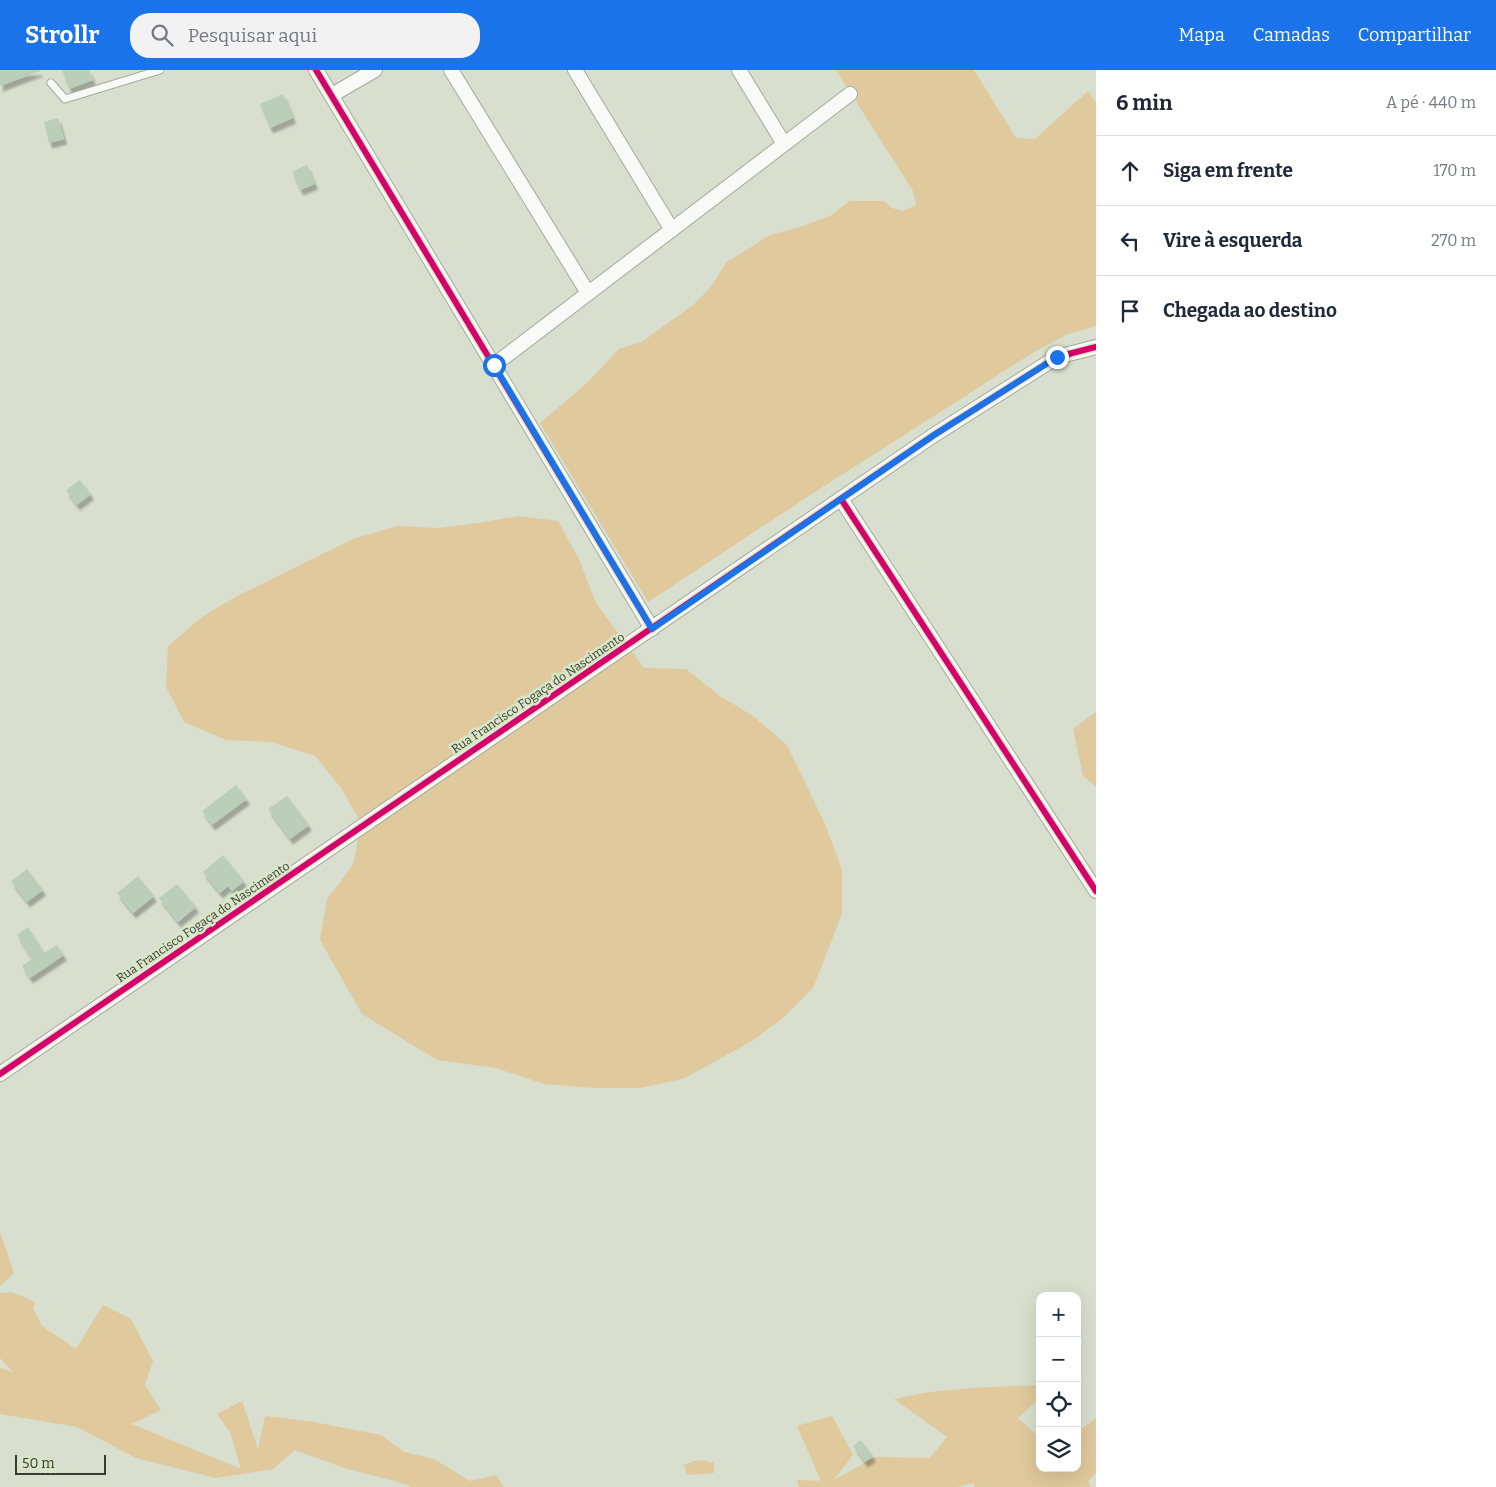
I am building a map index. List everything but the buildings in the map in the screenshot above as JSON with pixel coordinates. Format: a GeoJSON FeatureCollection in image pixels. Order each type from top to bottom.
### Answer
{"type":"FeatureCollection","features":[{"type":"Feature","properties":{"kind":"street"},"geometry":{"type":"LineString","coordinates":[[316,70],[652,629]]}},
{"type":"Feature","properties":{"kind":"street"},"geometry":{"type":"LineString","coordinates":[[332,95],[375,70]]}},
{"type":"Feature","properties":{"kind":"street"},"geometry":{"type":"LineString","coordinates":[[451,70],[588,293]]}},
{"type":"Feature","properties":{"kind":"street"},"geometry":{"type":"LineString","coordinates":[[575,70],[672,230]]}},
{"type":"Feature","properties":{"kind":"street"},"geometry":{"type":"LineString","coordinates":[[739,70],[784,144]]}},
{"type":"Feature","properties":{"kind":"street"},"geometry":{"type":"LineString","coordinates":[[494,365],[850,94]]}},
{"type":"Feature","properties":{"kind":"street","name":"Rua Francisco Fogaça do Nascimento"},"geometry":{"type":"LineString","coordinates":[[0,1074],[934,435],[1057,357],[1096,347]]}},
{"type":"Feature","properties":{"kind":"street"},"geometry":{"type":"LineString","coordinates":[[841,499],[1096,891]]}},
{"type":"Feature","properties":{"kind":"lane"},"geometry":{"type":"LineString","coordinates":[[50,83],[65,99],[160,70]]}},
{"type":"Feature","properties":{"kind":"shaded area"},"geometry":{"type":"Polygon","coordinates":[[[836,70],[974,70],[1016,138],[1035,139],[1088,91],[1096,102],[1096,326],[1068,334],[1034,352],[818,490],[648,602],[540,423],[588,382],[619,349],[642,342],[693,305],[711,287],[726,263],[770,235],[830,216],[850,201],[884,201],[892,208],[903,211],[916,205],[913,191],[836,70]]]}},
{"type":"Feature","properties":{"kind":"shaded area"},"geometry":{"type":"Polygon","coordinates":[[[519,516],[558,521],[579,559],[596,603],[644,668],[686,669],[720,696],[753,716],[787,745],[825,824],[842,870],[842,914],[813,988],[785,1016],[752,1041],[683,1079],[639,1088],[595,1088],[544,1084],[496,1068],[437,1060],[362,1014],[320,940],[327,899],[353,865],[361,823],[341,788],[315,756],[271,742],[226,740],[184,722],[166,687],[168,646],[202,617],[237,596],[353,539],[397,526],[438,528],[519,516]]]}},
{"type":"Feature","properties":{"kind":"shaded area"},"geometry":{"type":"Polygon","coordinates":[[[1096,712],[1096,786],[1083,776],[1073,729],[1096,712]]]}},
{"type":"Feature","properties":{"kind":"shaded area"},"geometry":{"type":"Polygon","coordinates":[[[0,1232],[14,1273],[0,1286],[0,1232]]]}},
{"type":"Feature","properties":{"kind":"shaded area"},"geometry":{"type":"Polygon","coordinates":[[[12,1292],[35,1302],[33,1308],[42,1326],[76,1349],[103,1305],[131,1319],[153,1361],[145,1385],[161,1410],[132,1424],[241,1469],[230,1432],[217,1414],[242,1401],[258,1449],[265,1416],[314,1422],[381,1435],[404,1452],[434,1459],[470,1481],[496,1475],[504,1487],[412,1487],[344,1468],[295,1450],[273,1469],[216,1478],[136,1458],[77,1427],[0,1414],[0,1368],[13,1372],[0,1358],[0,1293],[12,1292]]]}},
{"type":"Feature","properties":{"kind":"shaded area"},"geometry":{"type":"Polygon","coordinates":[[[1036,1385],[1036,1402],[1018,1418],[1036,1434],[1036,1472],[1081,1472],[1081,1429],[1096,1418],[1096,1473],[1088,1482],[1091,1487],[974,1487],[974,1483],[957,1487],[799,1487],[797,1480],[821,1481],[797,1426],[832,1416],[853,1455],[834,1480],[875,1457],[930,1458],[947,1437],[894,1399],[948,1390],[1036,1385]]]}},
{"type":"Feature","properties":{"kind":"shaded area"},"geometry":{"type":"Polygon","coordinates":[[[703,1460],[714,1463],[714,1473],[687,1475],[684,1465],[703,1460]]]}},
{"type":"Feature","properties":{"kind":"cycle path"},"geometry":{"type":"LineString","coordinates":[[316,70],[652,629]]}},
{"type":"Feature","properties":{"kind":"cycle path"},"geometry":{"type":"LineString","coordinates":[[0,1074],[934,435],[1057,357],[1096,347]]}},
{"type":"Feature","properties":{"kind":"cycle path"},"geometry":{"type":"LineString","coordinates":[[841,499],[1096,891]]}},
{"type":"Feature","properties":{"kind":"route"},"geometry":{"type":"LineString","coordinates":[[494,365],[652,629],[934,435],[1057,357]]}}]}
